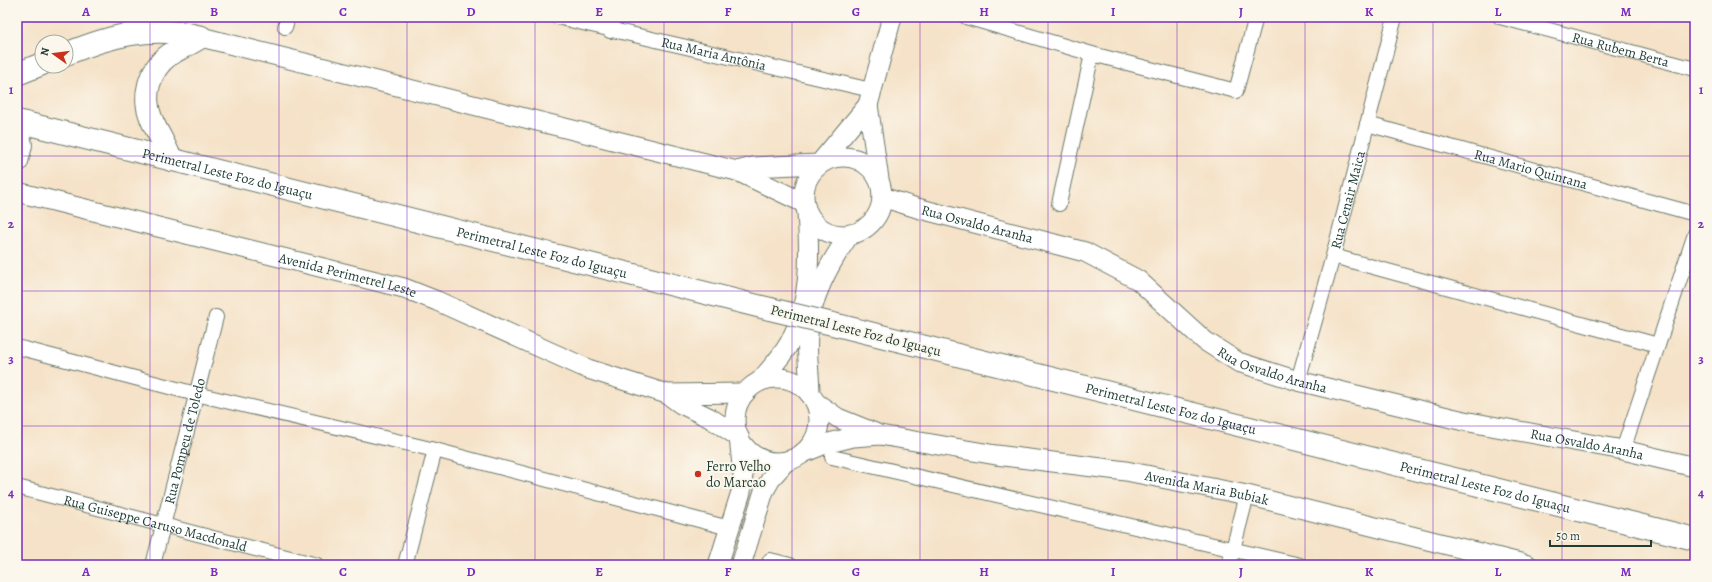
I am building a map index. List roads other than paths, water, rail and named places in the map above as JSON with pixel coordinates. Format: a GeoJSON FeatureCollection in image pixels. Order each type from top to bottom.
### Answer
{"type":"FeatureCollection","features":[{"type":"Feature","properties":{"kind":"highway"},"geometry":{"type":"LineString","coordinates":[[74,51],[100,40],[138,33],[171,32],[201,37]]}},
{"type":"Feature","properties":{"kind":"highway"},"geometry":{"type":"LineString","coordinates":[[171,160],[149,111],[147,93],[149,84],[152,75],[163,61],[201,37]]}},
{"type":"Feature","properties":{"kind":"highway"},"geometry":{"type":"LineString","coordinates":[[17,74],[34,67]]}},
{"type":"Feature","properties":{"kind":"highway","name":"Perimetral Leste Foz do Iguaçu"},"geometry":{"type":"LineString","coordinates":[[17,121],[1695,538]]}},
{"type":"Feature","properties":{"kind":"highway"},"geometry":{"type":"LineString","coordinates":[[17,127],[22,145],[17,161]]}},
{"type":"Feature","properties":{"kind":"street","name":"Rua Maria Antônia"},"geometry":{"type":"LineString","coordinates":[[557,17],[870,97]]}},
{"type":"Feature","properties":{"kind":"street"},"geometry":{"type":"LineString","coordinates":[[610,31],[613,17]]}},
{"type":"Feature","properties":{"kind":"street"},"geometry":{"type":"LineString","coordinates":[[786,461],[772,461],[758,458],[744,446],[736,428],[736,410],[745,393],[760,381],[783,354],[796,327],[807,288],[809,265],[810,244],[805,186],[813,170],[870,97],[892,17]]}},
{"type":"Feature","properties":{"kind":"street"},"geometry":{"type":"LineString","coordinates":[[966,17],[1092,54],[1236,91],[1256,17]]}},
{"type":"Feature","properties":{"kind":"street","name":"Rua Cenair Maica"},"geometry":{"type":"LineString","coordinates":[[1298,382],[1333,256],[1395,17]]}},
{"type":"Feature","properties":{"kind":"street","name":"Rua Rubem Berta"},"geometry":{"type":"LineString","coordinates":[[1500,17],[1695,69]]}},
{"type":"Feature","properties":{"kind":"street"},"geometry":{"type":"LineString","coordinates":[[201,37],[737,171],[806,208],[817,226],[825,231],[842,235],[859,232],[873,221],[881,206],[881,188],[870,97]]}},
{"type":"Feature","properties":{"kind":"street"},"geometry":{"type":"LineString","coordinates":[[1059,204],[1092,54]]}},
{"type":"Feature","properties":{"kind":"street","name":"Rua Mario Quintana"},"geometry":{"type":"LineString","coordinates":[[1367,124],[1695,214]]}},
{"type":"Feature","properties":{"kind":"street"},"geometry":{"type":"LineString","coordinates":[[737,171],[753,167],[819,164],[835,157],[853,157],[869,165],[881,188]]}},
{"type":"Feature","properties":{"kind":"street","name":"Rua Osvaldo Aranha"},"geometry":{"type":"LineString","coordinates":[[881,188],[917,208],[1085,252],[1138,280],[1205,341],[1238,362],[1298,382],[1464,421],[1623,450],[1695,467]]}},
{"type":"Feature","properties":{"kind":"street","name":"Avenida Perimetrel Leste"},"geometry":{"type":"LineString","coordinates":[[17,192],[404,288],[437,301],[588,370],[667,394],[745,393]]}},
{"type":"Feature","properties":{"kind":"street"},"geometry":{"type":"LineString","coordinates":[[740,565],[764,491],[772,477],[786,461],[803,453],[815,438],[818,430],[819,416],[813,398],[808,335],[817,293],[833,259],[850,234]]}},
{"type":"Feature","properties":{"kind":"street"},"geometry":{"type":"LineString","coordinates":[[1623,450],[1695,234]]}},
{"type":"Feature","properties":{"kind":"street"},"geometry":{"type":"LineString","coordinates":[[1333,256],[1658,345]]}},
{"type":"Feature","properties":{"kind":"street","name":"Rua Pompeu de Toledo"},"geometry":{"type":"LineString","coordinates":[[152,565],[216,317]]}},
{"type":"Feature","properties":{"kind":"street"},"geometry":{"type":"LineString","coordinates":[[17,347],[196,394],[434,450],[730,528]]}},
{"type":"Feature","properties":{"kind":"street"},"geometry":{"type":"LineString","coordinates":[[760,381],[769,378],[787,378],[804,387],[813,398]]}},
{"type":"Feature","properties":{"kind":"street","name":"Avenida Perimetrel Leste"},"geometry":{"type":"LineString","coordinates":[[667,394],[680,404],[710,418],[739,437]]}},
{"type":"Feature","properties":{"kind":"street","name":"Avenida Maria Bubiak"},"geometry":{"type":"LineString","coordinates":[[813,398],[838,418],[880,436]]}},
{"type":"Feature","properties":{"kind":"street","name":"Avenida Maria Bubiak"},"geometry":{"type":"LineString","coordinates":[[803,453],[853,437],[880,436],[996,455],[1126,471],[1247,495],[1528,565]]}},
{"type":"Feature","properties":{"kind":"street"},"geometry":{"type":"LineString","coordinates":[[718,565],[741,492],[743,475],[739,437]]}},
{"type":"Feature","properties":{"kind":"street"},"geometry":{"type":"LineString","coordinates":[[405,565],[434,450]]}},
{"type":"Feature","properties":{"kind":"street"},"geometry":{"type":"LineString","coordinates":[[832,457],[1300,565]]}},
{"type":"Feature","properties":{"kind":"street","name":"Rua Guiseppe Caruso Macdonald"},"geometry":{"type":"LineString","coordinates":[[17,487],[317,565]]}},
{"type":"Feature","properties":{"kind":"street"},"geometry":{"type":"LineString","coordinates":[[1229,565],[1247,495]]}},
{"type":"Feature","properties":{"kind":"street"},"geometry":{"type":"LineString","coordinates":[[770,560],[790,565]]}},
{"type":"Feature","properties":{"kind":"place","name":"Ferro Velho do Marcao"},"geometry":{"type":"Point","coordinates":[698,474]}}]}
